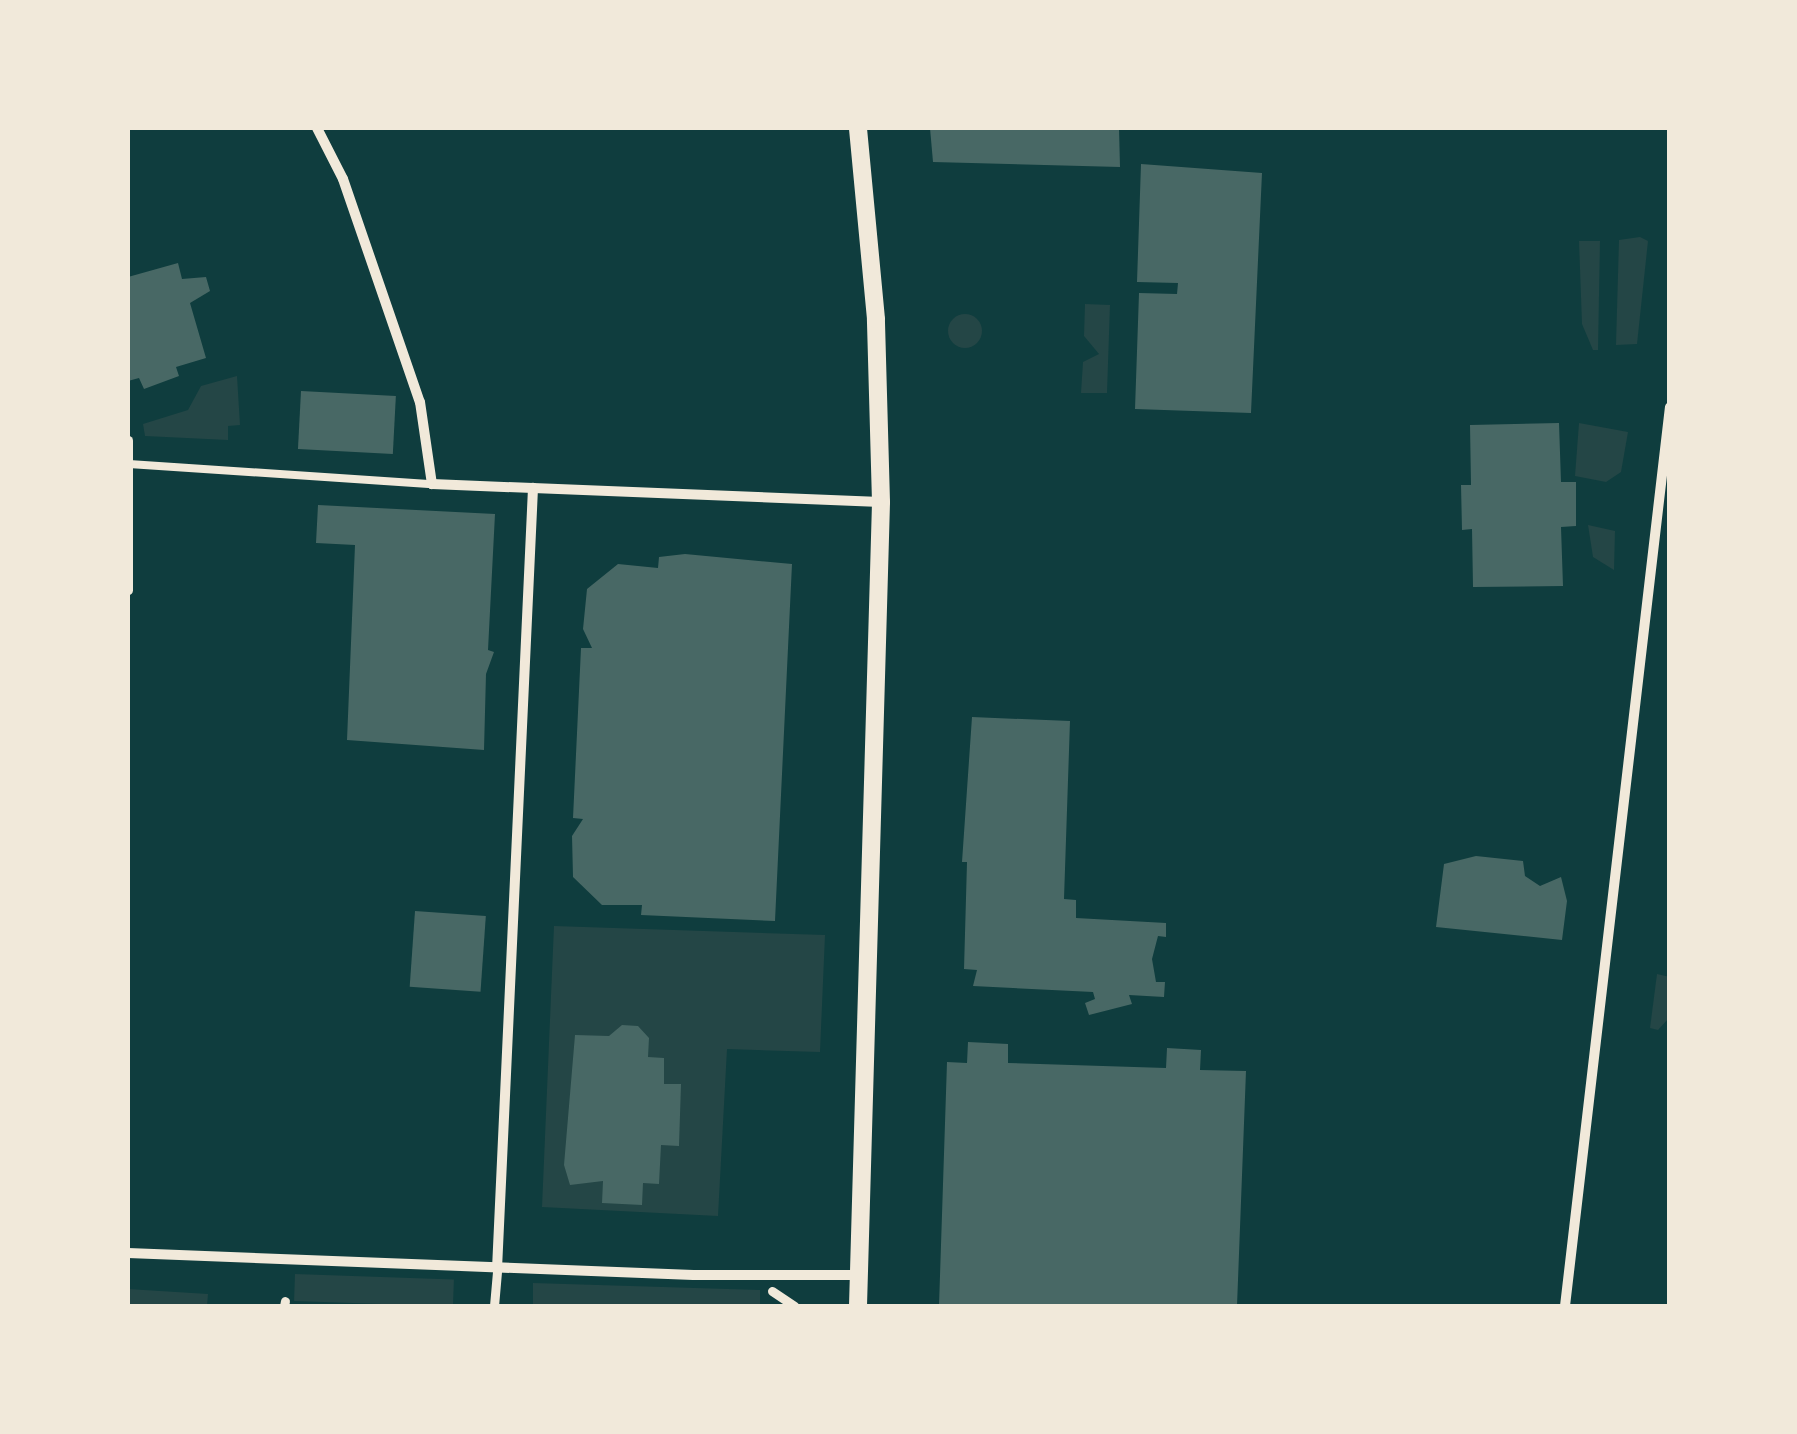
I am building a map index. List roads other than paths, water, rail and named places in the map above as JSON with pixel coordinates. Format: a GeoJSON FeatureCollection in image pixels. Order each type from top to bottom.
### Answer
{"type":"FeatureCollection","features":[{"type":"Feature","properties":{"kind":"street"},"geometry":{"type":"LineString","coordinates":[[316,128],[344,179],[420,402],[432,484],[881,502]]}},
{"type":"Feature","properties":{"kind":"street"},"geometry":{"type":"LineString","coordinates":[[858,128],[876,319],[881,502],[858,1306]]}},
{"type":"Feature","properties":{"kind":"street"},"geometry":{"type":"LineString","coordinates":[[1565,1306],[1670,407]]}},
{"type":"Feature","properties":{"kind":"street"},"geometry":{"type":"LineString","coordinates":[[128,440],[128,590]]}},
{"type":"Feature","properties":{"kind":"street"},"geometry":{"type":"LineString","coordinates":[[494,1306],[533,488]]}},
{"type":"Feature","properties":{"kind":"street"},"geometry":{"type":"LineString","coordinates":[[128,1253],[497,1269],[859,1275]]}},
{"type":"Feature","properties":{"kind":"street"},"geometry":{"type":"LineString","coordinates":[[772,1291],[794,1306]]}},
{"type":"Feature","properties":{"kind":"lane"},"geometry":{"type":"LineString","coordinates":[[128,464],[432,484]]}}]}
